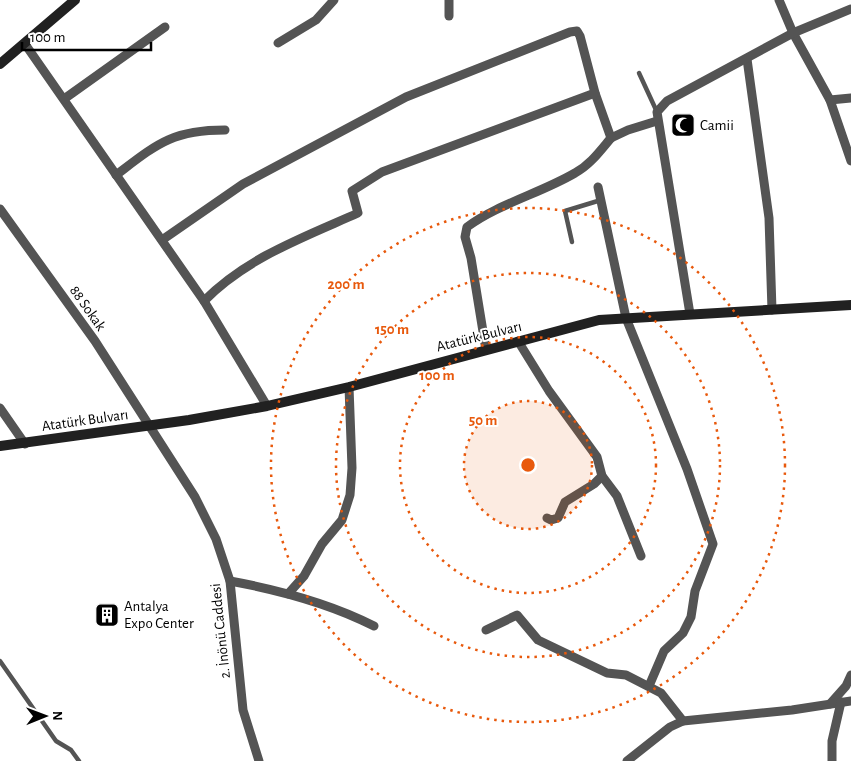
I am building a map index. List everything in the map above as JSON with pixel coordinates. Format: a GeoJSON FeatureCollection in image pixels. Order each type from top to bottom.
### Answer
{"type":"FeatureCollection","features":[{"type":"Feature","properties":{"kind":"street"},"geometry":{"type":"LineString","coordinates":[[0,64],[75,0]]}},
{"type":"Feature","properties":{"kind":"street"},"geometry":{"type":"LineString","coordinates":[[278,43],[316,20],[334,0]]}},
{"type":"Feature","properties":{"kind":"street"},"geometry":{"type":"LineString","coordinates":[[449,0],[449,16]]}},
{"type":"Feature","properties":{"kind":"street"},"geometry":{"type":"LineString","coordinates":[[779,0],[793,33],[830,100],[851,160]]}},
{"type":"Feature","properties":{"kind":"street"},"geometry":{"type":"LineString","coordinates":[[486,350],[465,231],[480,219],[574,174],[597,155],[611,138],[657,117],[667,101],[793,33],[849,10],[844,0]]}},
{"type":"Feature","properties":{"kind":"street"},"geometry":{"type":"LineString","coordinates":[[64,99],[165,27]]}},
{"type":"Feature","properties":{"kind":"street"},"geometry":{"type":"LineString","coordinates":[[162,240],[243,184],[406,97],[570,32],[577,31],[580,36],[595,93],[611,138]]}},
{"type":"Feature","properties":{"kind":"street"},"geometry":{"type":"LineString","coordinates":[[25,44],[204,301],[267,406]]}},
{"type":"Feature","properties":{"kind":"street"},"geometry":{"type":"LineString","coordinates":[[747,59],[769,218],[772,310]]}},
{"type":"Feature","properties":{"kind":"street"},"geometry":{"type":"LineString","coordinates":[[204,301],[220,284],[250,264],[358,213],[352,191],[382,172],[595,93]]}},
{"type":"Feature","properties":{"kind":"street"},"geometry":{"type":"LineString","coordinates":[[830,100],[851,98]]}},
{"type":"Feature","properties":{"kind":"street"},"geometry":{"type":"LineString","coordinates":[[657,117],[690,314]]}},
{"type":"Feature","properties":{"kind":"street"},"geometry":{"type":"LineString","coordinates":[[116,175],[173,136],[191,131],[225,130]]}},
{"type":"Feature","properties":{"kind":"street"},"geometry":{"type":"LineString","coordinates":[[598,187],[626,318],[687,469],[713,544],[695,591],[691,617],[683,633],[664,651],[650,686]]}},
{"type":"Feature","properties":{"kind":"street","name":"88 Sokak"},"geometry":{"type":"LineString","coordinates":[[0,209],[95,341],[149,426]]}},
{"type":"Feature","properties":{"kind":"street","name":"Atatürk Bulvarı"},"geometry":{"type":"LineString","coordinates":[[0,446],[149,426],[267,406],[348,387],[600,320],[851,305]]}},
{"type":"Feature","properties":{"kind":"street"},"geometry":{"type":"LineString","coordinates":[[518,342],[549,391],[588,442],[597,457],[602,476],[617,496],[641,556]]}},
{"type":"Feature","properties":{"kind":"street"},"geometry":{"type":"LineString","coordinates":[[288,594],[304,576],[322,544],[342,520],[345,512],[352,468],[348,387]]}},
{"type":"Feature","properties":{"kind":"street"},"geometry":{"type":"LineString","coordinates":[[0,408],[25,444]]}},
{"type":"Feature","properties":{"kind":"street","name":"2. İnönü Caddesi"},"geometry":{"type":"LineString","coordinates":[[149,426],[195,497],[216,539],[230,581],[243,710],[259,761]]}},
{"type":"Feature","properties":{"kind":"street"},"geometry":{"type":"LineString","coordinates":[[546,518],[551,520],[558,518],[565,502],[594,484],[602,476]]}},
{"type":"Feature","properties":{"kind":"street"},"geometry":{"type":"LineString","coordinates":[[230,581],[288,594],[336,609],[374,626]]}},
{"type":"Feature","properties":{"kind":"street"},"geometry":{"type":"LineString","coordinates":[[486,630],[517,615],[538,640],[608,673],[626,675],[661,693],[683,721]]}},
{"type":"Feature","properties":{"kind":"street"},"geometry":{"type":"LineString","coordinates":[[830,704],[846,686],[851,675]]}},
{"type":"Feature","properties":{"kind":"street"},"geometry":{"type":"LineString","coordinates":[[627,761],[670,728],[683,721],[792,710],[851,701]]}},
{"type":"Feature","properties":{"kind":"street"},"geometry":{"type":"LineString","coordinates":[[832,761],[832,741],[841,702]]}},
{"type":"Feature","properties":{"kind":"lane"},"geometry":{"type":"LineString","coordinates":[[639,73],[657,117]]}},
{"type":"Feature","properties":{"kind":"lane"},"geometry":{"type":"LineString","coordinates":[[572,242],[565,212],[601,200]]}},
{"type":"Feature","properties":{"kind":"lane"},"geometry":{"type":"LineString","coordinates":[[0,661],[56,742],[70,750],[79,761]]}},
{"type":"Feature","properties":{"kind":"place","name":"Camii"},"geometry":{"type":"Point","coordinates":[683,125]}},
{"type":"Feature","properties":{"kind":"place","name":"Antalya Expo Center"},"geometry":{"type":"Point","coordinates":[107,615]}}]}
